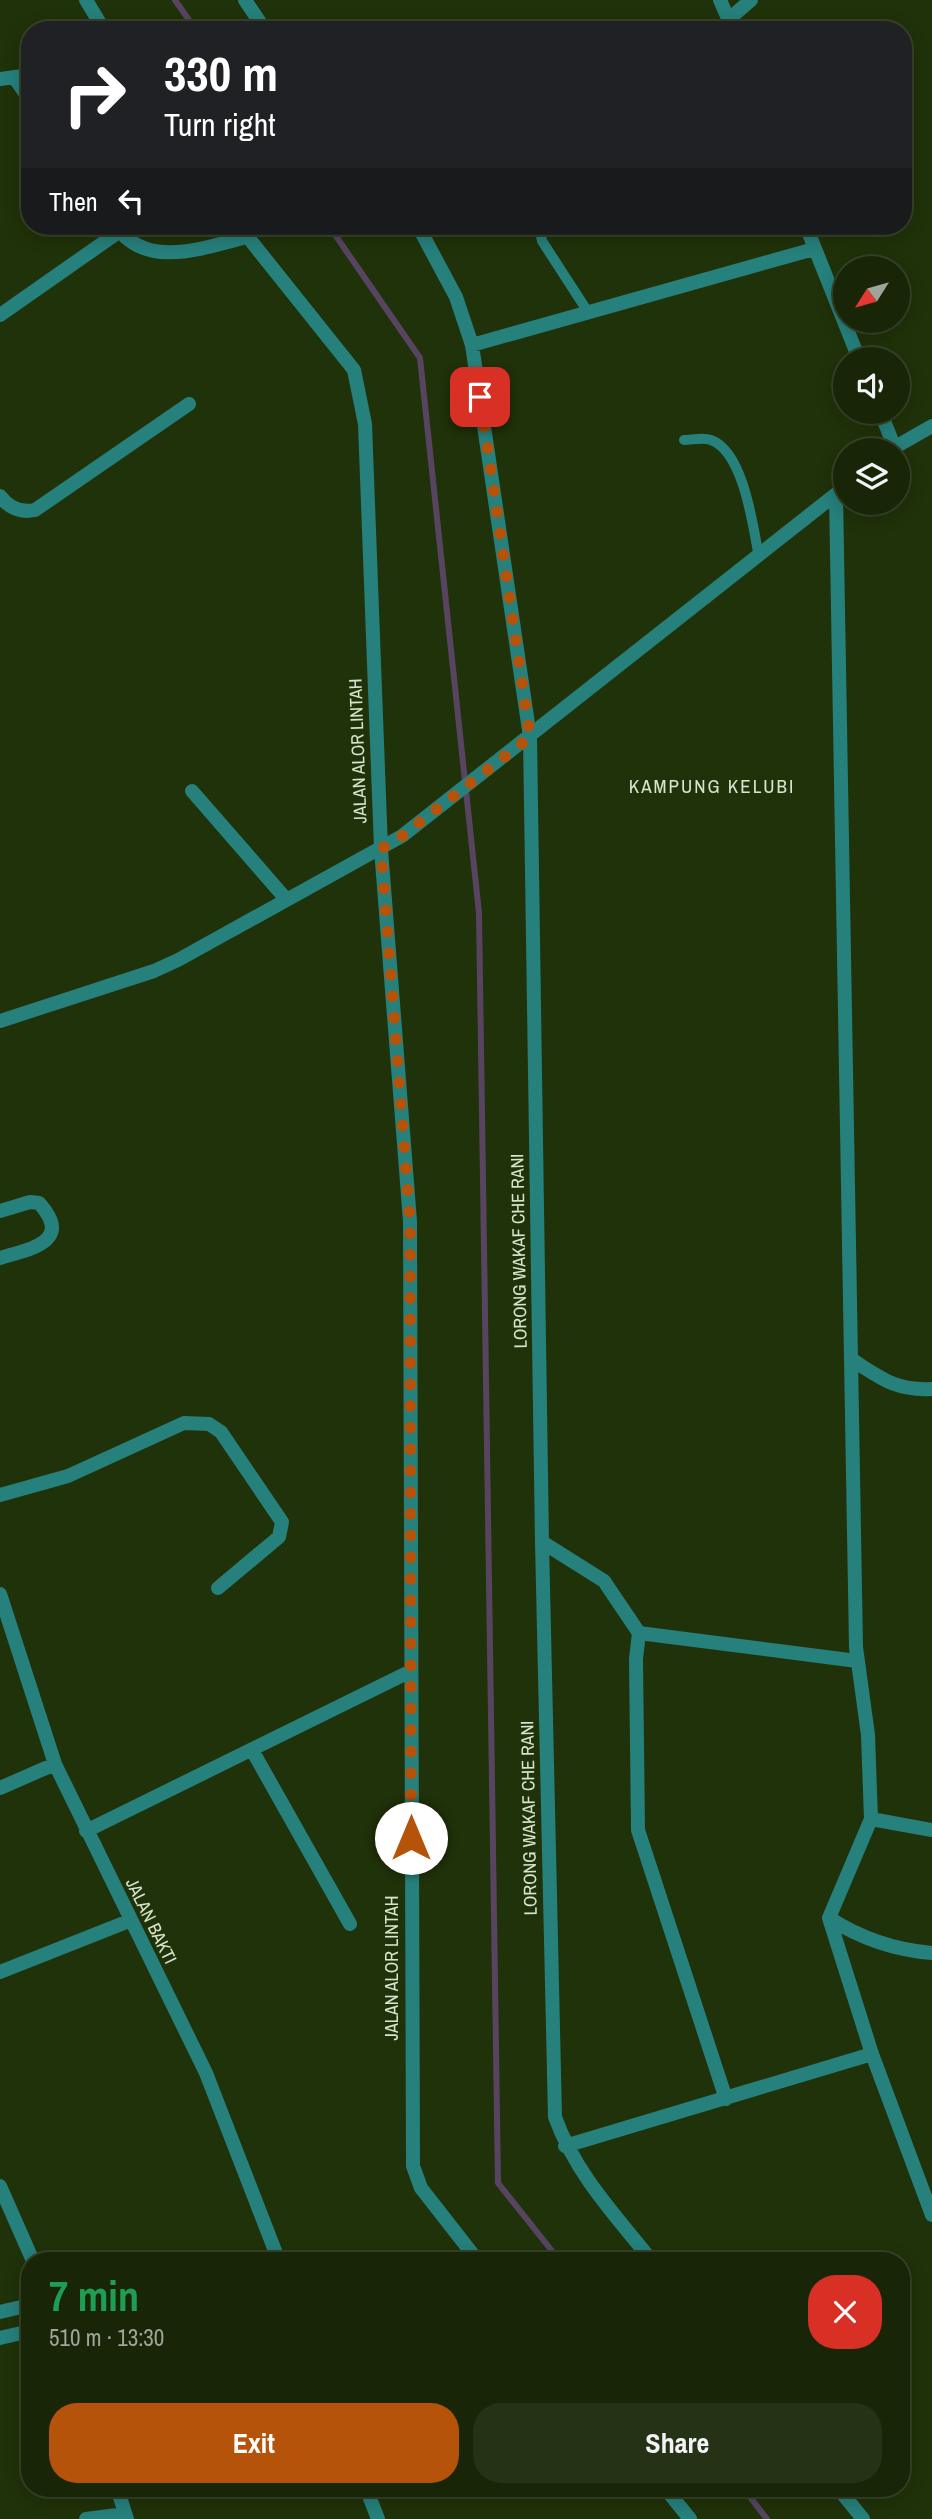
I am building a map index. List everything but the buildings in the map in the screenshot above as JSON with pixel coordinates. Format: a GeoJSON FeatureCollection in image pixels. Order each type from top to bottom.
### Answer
{"type":"FeatureCollection","features":[{"type":"Feature","properties":{"kind":"street"},"geometry":{"type":"LineString","coordinates":[[86,0],[99,21]]}},
{"type":"Feature","properties":{"kind":"street"},"geometry":{"type":"LineString","coordinates":[[245,0],[259,21]]}},
{"type":"Feature","properties":{"kind":"street"},"geometry":{"type":"LineString","coordinates":[[720,0],[730,21]]}},
{"type":"Feature","properties":{"kind":"street"},"geometry":{"type":"LineString","coordinates":[[734,21],[751,0]]}},
{"type":"Feature","properties":{"kind":"street"},"geometry":{"type":"LineString","coordinates":[[7,78],[21,91]]}},
{"type":"Feature","properties":{"kind":"street"},"geometry":{"type":"LineString","coordinates":[[0,314],[108,235]]}},
{"type":"Feature","properties":{"kind":"street"},"geometry":{"type":"LineString","coordinates":[[122,235],[126,241],[138,248],[159,251],[193,250],[232,235]]}},
{"type":"Feature","properties":{"kind":"street","name":"JALAN ALOR LINTAH"},"geometry":{"type":"LineString","coordinates":[[246,235],[354,370],[365,424],[381,849],[410,1221],[413,2166],[427,2196],[471,2252]]}},
{"type":"Feature","properties":{"kind":"street","name":"LORONG WAKAF CHE RANI"},"geometry":{"type":"LineString","coordinates":[[423,235],[456,297],[472,345],[530,737],[542,1542],[555,2117],[565,2146],[586,2180],[645,2252]]}},
{"type":"Feature","properties":{"kind":"street"},"geometry":{"type":"LineString","coordinates":[[809,235],[854,347]]}},
{"type":"Feature","properties":{"kind":"street"},"geometry":{"type":"LineString","coordinates":[[472,345],[814,249]]}},
{"type":"Feature","properties":{"kind":"street"},"geometry":{"type":"LineString","coordinates":[[0,496],[6,504],[25,512],[36,510],[188,404]]}},
{"type":"Feature","properties":{"kind":"street"},"geometry":{"type":"LineString","coordinates":[[910,438],[932,426]]}},
{"type":"Feature","properties":{"kind":"street"},"geometry":{"type":"LineString","coordinates":[[0,1021],[154,971],[402,836],[833,497]]}},
{"type":"Feature","properties":{"kind":"street"},"geometry":{"type":"LineString","coordinates":[[841,515],[857,1661],[868,1735],[871,1819],[829,1918],[872,2054],[932,2215]]}},
{"type":"Feature","properties":{"kind":"street"},"geometry":{"type":"LineString","coordinates":[[192,791],[286,899]]}},
{"type":"Feature","properties":{"kind":"street"},"geometry":{"type":"LineString","coordinates":[[0,1211],[30,1202],[39,1203],[48,1213],[51,1226],[50,1237],[43,1245],[0,1258]]}},
{"type":"Feature","properties":{"kind":"street"},"geometry":{"type":"LineString","coordinates":[[851,1359],[891,1385],[909,1390],[932,1389]]}},
{"type":"Feature","properties":{"kind":"street"},"geometry":{"type":"LineString","coordinates":[[0,1494],[68,1476],[184,1423],[209,1424],[221,1432],[282,1522],[279,1537],[218,1588]]}},
{"type":"Feature","properties":{"kind":"street"},"geometry":{"type":"LineString","coordinates":[[542,1542],[604,1581],[639,1633],[636,1659],[638,1830],[726,2099]]}},
{"type":"Feature","properties":{"kind":"street","name":"JALAN BAKTI"},"geometry":{"type":"LineString","coordinates":[[0,1594],[55,1765],[205,2073],[275,2252]]}},
{"type":"Feature","properties":{"kind":"street"},"geometry":{"type":"LineString","coordinates":[[639,1633],[857,1661]]}},
{"type":"Feature","properties":{"kind":"street"},"geometry":{"type":"LineString","coordinates":[[86,1831],[411,1671]]}},
{"type":"Feature","properties":{"kind":"street"},"geometry":{"type":"LineString","coordinates":[[252,1749],[350,1923]]}},
{"type":"Feature","properties":{"kind":"street"},"geometry":{"type":"LineString","coordinates":[[0,1788],[55,1765]]}},
{"type":"Feature","properties":{"kind":"street"},"geometry":{"type":"LineString","coordinates":[[871,1819],[932,1830]]}},
{"type":"Feature","properties":{"kind":"street"},"geometry":{"type":"LineString","coordinates":[[829,1918],[853,1934],[898,1948],[932,1953]]}},
{"type":"Feature","properties":{"kind":"street"},"geometry":{"type":"LineString","coordinates":[[0,1972],[129,1921]]}},
{"type":"Feature","properties":{"kind":"street"},"geometry":{"type":"LineString","coordinates":[[565,2146],[872,2054]]}},
{"type":"Feature","properties":{"kind":"street"},"geometry":{"type":"LineString","coordinates":[[0,2186],[29,2252]]}},
{"type":"Feature","properties":{"kind":"street"},"geometry":{"type":"LineString","coordinates":[[0,2312],[21,2307]]}},
{"type":"Feature","properties":{"kind":"street"},"geometry":{"type":"LineString","coordinates":[[0,2338],[21,2333]]}},
{"type":"Feature","properties":{"kind":"street"},"geometry":{"type":"LineString","coordinates":[[86,2519],[126,2516],[120,2497]]}},
{"type":"Feature","properties":{"kind":"street"},"geometry":{"type":"LineString","coordinates":[[369,2497],[378,2519]]}},
{"type":"Feature","properties":{"kind":"street"},"geometry":{"type":"LineString","coordinates":[[672,2497],[690,2519]]}},
{"type":"Feature","properties":{"kind":"street"},"geometry":{"type":"LineString","coordinates":[[845,2497],[863,2519]]}},
{"type":"Feature","properties":{"kind":"lane"},"geometry":{"type":"LineString","coordinates":[[541,235],[542,241],[588,312]]}},
{"type":"Feature","properties":{"kind":"lane"},"geometry":{"type":"LineString","coordinates":[[684,440],[711,440],[728,452],[750,511],[759,557]]}},
{"type":"Feature","properties":{"kind":"waterway"},"geometry":{"type":"LineString","coordinates":[[175,0],[190,21]]}},
{"type":"Feature","properties":{"kind":"waterway"},"geometry":{"type":"LineString","coordinates":[[335,235],[420,358],[479,913],[498,2183],[553,2252]]}},
{"type":"Feature","properties":{"kind":"waterway"},"geometry":{"type":"LineString","coordinates":[[750,2497],[767,2519]]}},
{"type":"Feature","properties":{"kind":"district","name":"KAMPUNG KELUBI"},"geometry":{"type":"Point","coordinates":[712,786]}},
{"type":"Feature","properties":{"kind":"route"},"geometry":{"type":"LineString","coordinates":[[411,1838],[410,1221],[381,849],[402,836],[530,737],[480,397]]}}]}
